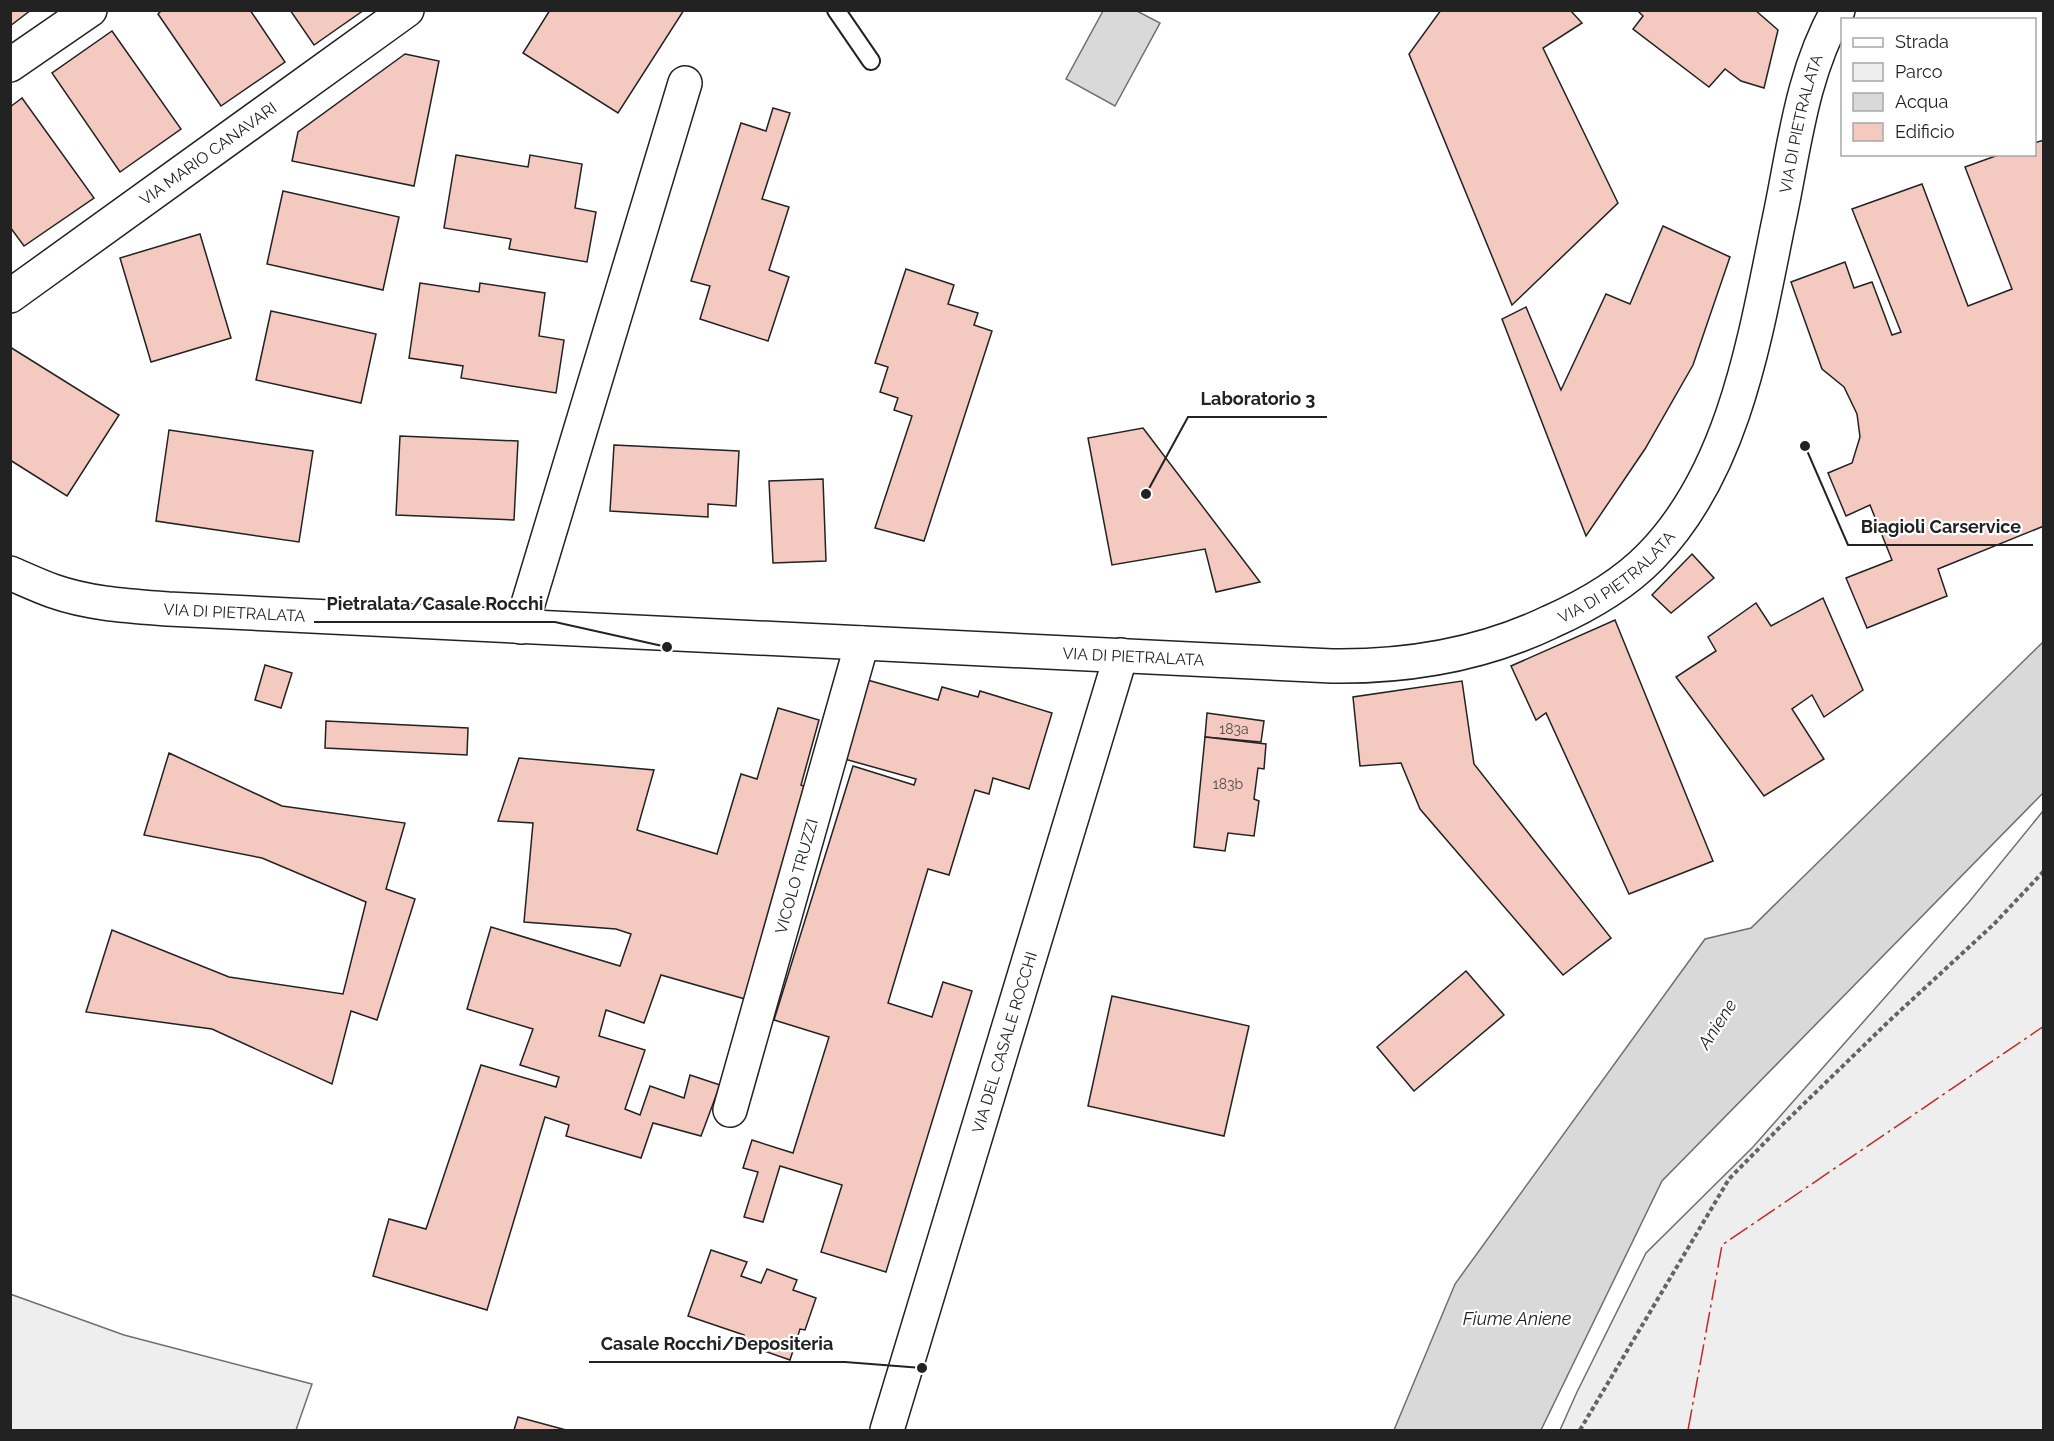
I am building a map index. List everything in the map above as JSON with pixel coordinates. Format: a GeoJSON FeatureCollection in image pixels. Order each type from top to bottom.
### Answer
{"type":"FeatureCollection","features":[{"type":"Feature","properties":{"kind":"street"},"geometry":{"type":"LineString","coordinates":[[10,65],[90,10]]}},
{"type":"Feature","properties":{"kind":"street","name":"VIA MARIO CANAVARI"},"geometry":{"type":"LineString","coordinates":[[10,296],[407,10]]}},
{"type":"Feature","properties":{"kind":"street","name":"VIA DI PIETRALATA"},"geometry":{"type":"LineString","coordinates":[[10,573],[54,592],[110,604],[191,610],[1332,666],[1376,666],[1425,661],[1469,652],[1535,629],[1597,598],[1627,578],[1668,538],[1699,491],[1727,428],[1752,346],[1779,224],[1802,100],[1814,61],[1838,10]]}},
{"type":"Feature","properties":{"kind":"street"},"geometry":{"type":"LineString","coordinates":[[520,627],[685,83]]}},
{"type":"Feature","properties":{"kind":"street","name":"VICOLO TRUZZI"},"geometry":{"type":"LineString","coordinates":[[730,1110],[862,643]]}},
{"type":"Feature","properties":{"kind":"street","name":"VIA DEL CASALE ROCCHI"},"geometry":{"type":"LineString","coordinates":[[887,1431],[1121,655]]}},
{"type":"Feature","properties":{"kind":"lane"},"geometry":{"type":"LineString","coordinates":[[836,10],[871,61]]}},
{"type":"Feature","properties":{"kind":"path"},"geometry":{"type":"LineString","coordinates":[[1580,1431],[1729,1179],[1863,1046],[1994,924],[2043,871]]}},
{"type":"Feature","properties":{"kind":"green space"},"geometry":{"type":"Polygon","coordinates":[[[2043,811],[2043,1430],[1560,1430],[1646,1253],[1753,1147],[1969,902],[2043,811]]]}},
{"type":"Feature","properties":{"kind":"green space"},"geometry":{"type":"Polygon","coordinates":[[[10,1294],[124,1335],[312,1384],[296,1430],[11,1430],[10,1294]]]}},
{"type":"Feature","properties":{"kind":"water"},"geometry":{"type":"Polygon","coordinates":[[[1103,11],[1137,11],[1160,23],[1115,106],[1066,79],[1103,11]]]}},
{"type":"Feature","properties":{"kind":"water","name":"Fiume Aniene"},"geometry":{"type":"Polygon","coordinates":[[[2043,642],[2043,793],[1662,1181],[1541,1430],[1394,1430],[1455,1284],[1705,939],[1751,928],[2043,642]]]}},
{"type":"Feature","properties":{"kind":"building"},"geometry":{"type":"Polygon","coordinates":[[[10,10],[31,10],[10,26],[10,10]]]}},
{"type":"Feature","properties":{"kind":"building"},"geometry":{"type":"Polygon","coordinates":[[[162,10],[250,10],[285,62],[221,106],[158,14],[162,10]]]}},
{"type":"Feature","properties":{"kind":"building"},"geometry":{"type":"Polygon","coordinates":[[[290,10],[364,10],[314,45],[290,10]]]}},
{"type":"Feature","properties":{"kind":"building"},"geometry":{"type":"Polygon","coordinates":[[[550,10],[684,10],[618,113],[523,53],[550,10]]]}},
{"type":"Feature","properties":{"kind":"building"},"geometry":{"type":"Polygon","coordinates":[[[1441,10],[1570,10],[1582,23],[1543,48],[1618,203],[1512,305],[1409,54],[1441,10]]]}},
{"type":"Feature","properties":{"kind":"building"},"geometry":{"type":"Polygon","coordinates":[[[1637,10],[1755,10],[1778,30],[1764,88],[1741,81],[1725,69],[1709,87],[1633,29],[1643,16],[1637,10]]]}},
{"type":"Feature","properties":{"kind":"building"},"geometry":{"type":"Polygon","coordinates":[[[112,31],[181,129],[120,172],[52,73],[112,31]]]}},
{"type":"Feature","properties":{"kind":"building"},"geometry":{"type":"Polygon","coordinates":[[[405,54],[439,61],[414,186],[292,161],[298,132],[405,54]]]}},
{"type":"Feature","properties":{"kind":"building"},"geometry":{"type":"Polygon","coordinates":[[[22,98],[94,198],[24,246],[10,227],[10,107],[22,98]]]}},
{"type":"Feature","properties":{"kind":"building"},"geometry":{"type":"Polygon","coordinates":[[[773,108],[790,113],[762,199],[789,207],[769,270],[789,277],[768,341],[700,319],[710,286],[691,281],[741,123],[766,131],[773,108]]]}},
{"type":"Feature","properties":{"kind":"building"},"geometry":{"type":"Polygon","coordinates":[[[2044,140],[2044,526],[1938,569],[1947,596],[1867,628],[1846,578],[1892,560],[1870,505],[1846,516],[1828,473],[1852,463],[1860,437],[1857,414],[1844,387],[1822,369],[1791,282],[1845,262],[1854,288],[1872,282],[1892,335],[1901,332],[1852,209],[1922,184],[1968,306],[2012,289],[1965,167],[1995,156],[2036,156],[2036,142],[2044,140]]]}},
{"type":"Feature","properties":{"kind":"building"},"geometry":{"type":"Polygon","coordinates":[[[456,155],[528,167],[530,155],[582,164],[575,208],[596,212],[587,262],[509,249],[511,239],[444,228],[456,155]]]}},
{"type":"Feature","properties":{"kind":"building"},"geometry":{"type":"Polygon","coordinates":[[[283,191],[399,217],[383,290],[267,264],[283,191]]]}},
{"type":"Feature","properties":{"kind":"building"},"geometry":{"type":"Polygon","coordinates":[[[1663,226],[1730,257],[1693,365],[1645,449],[1586,536],[1502,319],[1526,307],[1561,390],[1606,294],[1630,304],[1663,226]]]}},
{"type":"Feature","properties":{"kind":"building"},"geometry":{"type":"Polygon","coordinates":[[[200,234],[231,338],[151,362],[120,258],[200,234]]]}},
{"type":"Feature","properties":{"kind":"building"},"geometry":{"type":"Polygon","coordinates":[[[906,269],[954,285],[948,304],[978,313],[974,325],[992,331],[924,541],[875,528],[912,416],[894,410],[898,398],[880,392],[888,367],[875,363],[906,269]]]}},
{"type":"Feature","properties":{"kind":"building"},"geometry":{"type":"Polygon","coordinates":[[[420,283],[479,292],[480,283],[545,293],[539,336],[564,340],[556,393],[461,378],[463,366],[409,358],[420,283]]]}},
{"type":"Feature","properties":{"kind":"building"},"geometry":{"type":"Polygon","coordinates":[[[271,311],[376,334],[361,403],[256,380],[271,311]]]}},
{"type":"Feature","properties":{"kind":"building"},"geometry":{"type":"Polygon","coordinates":[[[10,347],[119,415],[67,496],[10,460],[10,347]]]}},
{"type":"Feature","properties":{"kind":"building"},"geometry":{"type":"Polygon","coordinates":[[[1143,428],[1260,582],[1216,592],[1205,549],[1112,565],[1088,438],[1143,428]]]}},
{"type":"Feature","properties":{"kind":"building"},"geometry":{"type":"Polygon","coordinates":[[[169,430],[313,451],[299,542],[156,521],[169,430]]]}},
{"type":"Feature","properties":{"kind":"building"},"geometry":{"type":"Polygon","coordinates":[[[400,436],[518,441],[514,520],[396,515],[400,436]]]}},
{"type":"Feature","properties":{"kind":"building"},"geometry":{"type":"Polygon","coordinates":[[[614,445],[739,451],[736,506],[708,504],[708,517],[610,511],[614,445]]]}},
{"type":"Feature","properties":{"kind":"building"},"geometry":{"type":"Polygon","coordinates":[[[823,479],[826,561],[773,563],[769,481],[823,479]]]}},
{"type":"Feature","properties":{"kind":"building"},"geometry":{"type":"Polygon","coordinates":[[[1692,554],[1714,578],[1671,613],[1652,595],[1692,554]]]}},
{"type":"Feature","properties":{"kind":"building"},"geometry":{"type":"Polygon","coordinates":[[[1823,598],[1863,690],[1824,717],[1812,695],[1792,709],[1824,759],[1764,796],[1676,677],[1716,651],[1708,637],[1756,603],[1771,626],[1823,598]]]}},
{"type":"Feature","properties":{"kind":"building"},"geometry":{"type":"Polygon","coordinates":[[[1615,620],[1713,861],[1629,894],[1546,713],[1536,720],[1511,666],[1615,620]]]}},
{"type":"Feature","properties":{"kind":"building"},"geometry":{"type":"Polygon","coordinates":[[[265,665],[292,673],[281,708],[255,700],[265,665]]]}},
{"type":"Feature","properties":{"kind":"building"},"geometry":{"type":"Polygon","coordinates":[[[864,679],[938,700],[942,687],[978,697],[980,691],[1052,713],[1029,789],[993,778],[989,794],[975,790],[949,875],[928,869],[888,1003],[932,1017],[943,982],[972,991],[886,1272],[821,1252],[842,1185],[780,1166],[763,1222],[744,1217],[758,1172],[743,1168],[752,1140],[793,1153],[829,1037],[774,1020],[853,766],[914,785],[916,779],[841,758],[864,679]]]}},
{"type":"Feature","properties":{"kind":"building"},"geometry":{"type":"Polygon","coordinates":[[[1462,681],[1474,764],[1611,938],[1563,975],[1420,809],[1401,763],[1360,766],[1353,697],[1462,681]]]}},
{"type":"Feature","properties":{"kind":"building"},"geometry":{"type":"Polygon","coordinates":[[[778,708],[819,720],[801,785],[809,788],[745,999],[661,975],[644,1023],[606,1010],[599,1036],[645,1050],[625,1109],[640,1115],[650,1086],[684,1098],[690,1075],[720,1085],[701,1136],[653,1123],[641,1158],[566,1136],[569,1125],[545,1117],[487,1310],[373,1276],[389,1219],[426,1229],[481,1065],[556,1087],[559,1077],[520,1065],[533,1029],[467,1009],[491,927],[620,966],[631,934],[616,929],[524,922],[533,823],[498,821],[519,758],[654,770],[637,830],[717,854],[741,774],[757,779],[778,708]]]}},
{"type":"Feature","properties":{"kind":"building"},"geometry":{"type":"Polygon","coordinates":[[[1207,713],[1264,721],[1261,742],[1205,737],[1207,713]]]}},
{"type":"Feature","properties":{"kind":"building"},"geometry":{"type":"Polygon","coordinates":[[[326,721],[468,728],[467,755],[325,748],[326,721]]]}},
{"type":"Feature","properties":{"kind":"building"},"geometry":{"type":"Polygon","coordinates":[[[1205,737],[1266,744],[1264,769],[1258,768],[1254,799],[1259,801],[1254,836],[1228,833],[1225,851],[1194,847],[1205,737]]]}},
{"type":"Feature","properties":{"kind":"building"},"geometry":{"type":"Polygon","coordinates":[[[169,753],[282,806],[405,823],[386,889],[415,899],[377,1020],[351,1011],[332,1084],[212,1029],[86,1012],[112,930],[229,977],[343,994],[366,902],[262,858],[144,835],[169,753]]]}},
{"type":"Feature","properties":{"kind":"building"},"geometry":{"type":"Polygon","coordinates":[[[1466,971],[1504,1015],[1414,1091],[1377,1047],[1466,971]]]}},
{"type":"Feature","properties":{"kind":"building"},"geometry":{"type":"Polygon","coordinates":[[[1112,996],[1249,1026],[1224,1136],[1088,1106],[1112,996]]]}},
{"type":"Feature","properties":{"kind":"building"},"geometry":{"type":"Polygon","coordinates":[[[711,1250],[747,1262],[741,1276],[761,1283],[767,1269],[797,1280],[793,1290],[816,1298],[805,1330],[800,1329],[790,1360],[741,1343],[744,1335],[688,1316],[711,1250]]]}},
{"type":"Feature","properties":{"kind":"building"},"geometry":{"type":"Polygon","coordinates":[[[518,1417],[566,1430],[514,1430],[518,1417]]]}},
{"type":"Feature","properties":{"kind":"power"},"geometry":{"type":"LineString","coordinates":[[1688,1430],[1722,1245],[2044,1026]]}},
{"type":"Feature","properties":{"kind":"place","name":"Biagioli Carservice"},"geometry":{"type":"Point","coordinates":[1805,446]}},
{"type":"Feature","properties":{"kind":"place","name":"Laboratorio 3"},"geometry":{"type":"Point","coordinates":[1146,494]}},
{"type":"Feature","properties":{"kind":"place","name":"Pietralata/Casale Rocchi"},"geometry":{"type":"Point","coordinates":[667,647]}},
{"type":"Feature","properties":{"kind":"place","name":"Casale Rocchi/Depositeria"},"geometry":{"type":"Point","coordinates":[922,1368]}},
{"type":"Feature","properties":{"kind":"water label","name":"Aniene"},"geometry":{"type":"Point","coordinates":[1717,1024]}}]}
